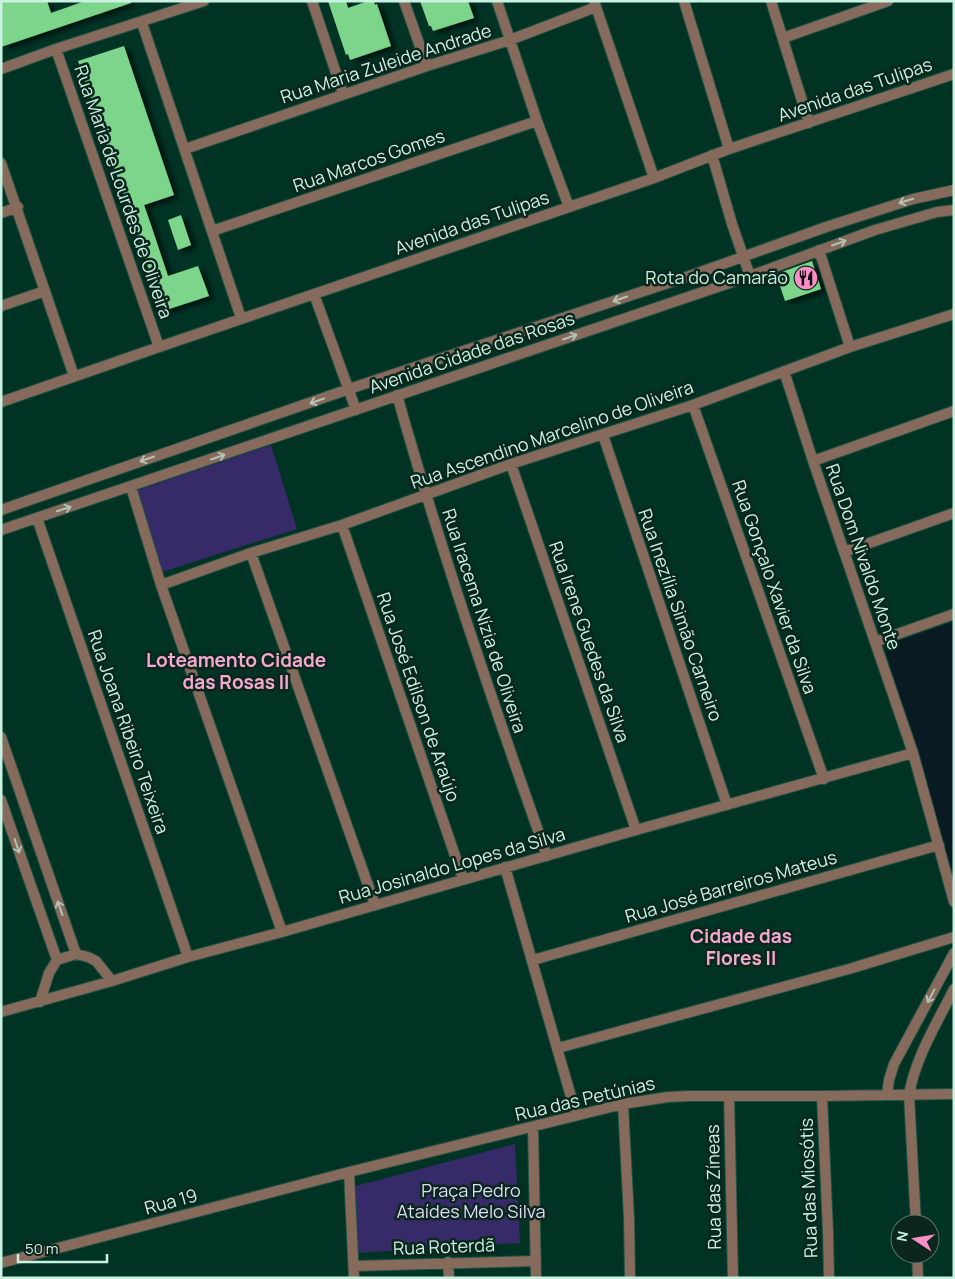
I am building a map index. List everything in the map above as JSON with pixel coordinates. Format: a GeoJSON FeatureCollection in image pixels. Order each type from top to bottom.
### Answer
{"type":"FeatureCollection","features":[{"type":"Feature","properties":{"kind":"street"},"geometry":{"type":"LineString","coordinates":[[1,69],[204,1]]}},
{"type":"Feature","properties":{"kind":"street"},"geometry":{"type":"LineString","coordinates":[[312,1],[343,94]]}},
{"type":"Feature","properties":{"kind":"street"},"geometry":{"type":"LineString","coordinates":[[404,1],[426,66]]}},
{"type":"Feature","properties":{"kind":"street"},"geometry":{"type":"LineString","coordinates":[[497,1],[537,121],[569,207]]}},
{"type":"Feature","properties":{"kind":"street"},"geometry":{"type":"LineString","coordinates":[[684,1],[729,149]]}},
{"type":"Feature","properties":{"kind":"street"},"geometry":{"type":"LineString","coordinates":[[772,1],[809,123]]}},
{"type":"Feature","properties":{"kind":"street"},"geometry":{"type":"LineString","coordinates":[[782,38],[888,1]]}},
{"type":"Feature","properties":{"kind":"street"},"geometry":{"type":"LineString","coordinates":[[595,4],[654,178]]}},
{"type":"Feature","properties":{"kind":"street","name":"Rua Maria Zuleide Andrade"},"geometry":{"type":"LineString","coordinates":[[185,149],[426,66],[510,40],[595,4]]}},
{"type":"Feature","properties":{"kind":"street"},"geometry":{"type":"LineString","coordinates":[[142,23],[241,318]]}},
{"type":"Feature","properties":{"kind":"street","name":"Rua Maria de Lourdes de Oliveira"},"geometry":{"type":"LineString","coordinates":[[56,49],[159,347]]}},
{"type":"Feature","properties":{"kind":"street","name":"Avenida das Tulipas"},"geometry":{"type":"LineString","coordinates":[[1,402],[241,318],[654,178],[729,149],[954,74]]}},
{"type":"Feature","properties":{"kind":"street","name":"Rua Marcos Gomes"},"geometry":{"type":"LineString","coordinates":[[212,231],[537,121]]}},
{"type":"Feature","properties":{"kind":"street"},"geometry":{"type":"LineString","coordinates":[[712,155],[750,276]]}},
{"type":"Feature","properties":{"kind":"street"},"geometry":{"type":"LineString","coordinates":[[1,163],[74,376]]}},
{"type":"Feature","properties":{"kind":"street","name":"Avenida Cidade das Rosas"},"geometry":{"type":"LineString","coordinates":[[1,510],[350,389],[621,299],[879,210],[913,199],[954,190]]}},
{"type":"Feature","properties":{"kind":"street"},"geometry":{"type":"LineString","coordinates":[[1,213],[18,208]]}},
{"type":"Feature","properties":{"kind":"street","name":"Avenida Cidade das Rosas"},"geometry":{"type":"LineString","coordinates":[[1,530],[750,276],[894,224],[938,212],[954,210]]}},
{"type":"Feature","properties":{"kind":"street"},"geometry":{"type":"LineString","coordinates":[[819,250],[850,348]]}},
{"type":"Feature","properties":{"kind":"street"},"geometry":{"type":"LineString","coordinates":[[1,306],[45,291]]}},
{"type":"Feature","properties":{"kind":"street"},"geometry":{"type":"LineString","coordinates":[[314,294],[350,389],[356,410]]}},
{"type":"Feature","properties":{"kind":"street","name":"Rua Ascendino Marcelino de Oliveira"},"geometry":{"type":"LineString","coordinates":[[161,585],[342,525],[511,464],[693,405],[784,371],[954,314]]}},
{"type":"Feature","properties":{"kind":"street","name":"Rua Dom Nivaldo Monte"},"geometry":{"type":"LineString","coordinates":[[784,371],[813,461],[914,753],[954,902]]}},
{"type":"Feature","properties":{"kind":"street","name":"Rua Iracema Nízia de Oliveira"},"geometry":{"type":"LineString","coordinates":[[397,395],[425,494],[502,729],[547,856]]}},
{"type":"Feature","properties":{"kind":"street","name":"Rua Gonçalo Xavier da Silva"},"geometry":{"type":"LineString","coordinates":[[693,405],[824,779]]}},
{"type":"Feature","properties":{"kind":"street"},"geometry":{"type":"LineString","coordinates":[[813,461],[954,411]]}},
{"type":"Feature","properties":{"kind":"street","name":"Rua Inezília Simão Carneiro"},"geometry":{"type":"LineString","coordinates":[[603,435],[727,805]]}},
{"type":"Feature","properties":{"kind":"street","name":"Rua Irene Guedes da Silva"},"geometry":{"type":"LineString","coordinates":[[511,464],[636,830]]}},
{"type":"Feature","properties":{"kind":"street"},"geometry":{"type":"LineString","coordinates":[[131,487],[161,585],[282,932]]}},
{"type":"Feature","properties":{"kind":"street"},"geometry":{"type":"LineString","coordinates":[[844,552],[954,513]]}},
{"type":"Feature","properties":{"kind":"street","name":"Rua Joana Ribeiro Teixeira"},"geometry":{"type":"LineString","coordinates":[[37,518],[188,957]]}},
{"type":"Feature","properties":{"kind":"street","name":"Rua José Edilson de Araújo"},"geometry":{"type":"LineString","coordinates":[[342,525],[463,879]]}},
{"type":"Feature","properties":{"kind":"street"},"geometry":{"type":"LineString","coordinates":[[251,554],[375,905]]}},
{"type":"Feature","properties":{"kind":"street"},"geometry":{"type":"LineString","coordinates":[[876,642],[954,614]]}},
{"type":"Feature","properties":{"kind":"street"},"geometry":{"type":"LineString","coordinates":[[1,737],[76,954]]}},
{"type":"Feature","properties":{"kind":"street","name":"Rua Josinaldo Lopes da Silva"},"geometry":{"type":"LineString","coordinates":[[1,1012],[112,981],[188,957],[914,753]]}},
{"type":"Feature","properties":{"kind":"street"},"geometry":{"type":"LineString","coordinates":[[1,800],[57,960]]}},
{"type":"Feature","properties":{"kind":"street","name":"Rua José Barreiros Mateus"},"geometry":{"type":"LineString","coordinates":[[533,960],[938,845]]}},
{"type":"Feature","properties":{"kind":"street"},"geometry":{"type":"LineString","coordinates":[[505,868],[576,1114]]}},
{"type":"Feature","properties":{"kind":"street"},"geometry":{"type":"LineString","coordinates":[[558,1048],[849,969],[954,937]]}},
{"type":"Feature","properties":{"kind":"street"},"geometry":{"type":"LineString","coordinates":[[887,1096],[894,1064],[954,953]]}},
{"type":"Feature","properties":{"kind":"street"},"geometry":{"type":"LineString","coordinates":[[40,1002],[49,973],[57,960],[76,954],[96,961],[112,981]]}},
{"type":"Feature","properties":{"kind":"street"},"geometry":{"type":"LineString","coordinates":[[915,1214],[909,1095],[911,1081],[954,990]]}},
{"type":"Feature","properties":{"kind":"street","name":"Rua das Petúnias"},"geometry":{"type":"LineString","coordinates":[[349,1172],[576,1114],[668,1097],[954,1094]]}},
{"type":"Feature","properties":{"kind":"street","name":"Rua das Zíneas"},"geometry":{"type":"LineString","coordinates":[[729,1096],[733,1278]]}},
{"type":"Feature","properties":{"kind":"street","name":"Rua das Miosótis"},"geometry":{"type":"LineString","coordinates":[[822,1096],[829,1278]]}},
{"type":"Feature","properties":{"kind":"street"},"geometry":{"type":"LineString","coordinates":[[623,1104],[630,1278]]}},
{"type":"Feature","properties":{"kind":"street"},"geometry":{"type":"LineString","coordinates":[[533,1126],[536,1278]]}},
{"type":"Feature","properties":{"kind":"street"},"geometry":{"type":"LineString","coordinates":[[349,1172],[354,1278]]}},
{"type":"Feature","properties":{"kind":"street","name":"Rua 19"},"geometry":{"type":"LineString","coordinates":[[1,1263],[349,1172]]}},
{"type":"Feature","properties":{"kind":"street","name":"Rua Roterdã"},"geometry":{"type":"LineString","coordinates":[[354,1266],[536,1261]]}},
{"type":"Feature","properties":{"kind":"street"},"geometry":{"type":"LineString","coordinates":[[448,1262],[449,1278]]}},
{"type":"Feature","properties":{"kind":"street"},"geometry":{"type":"LineString","coordinates":[[917,1264],[918,1278]]}},
{"type":"Feature","properties":{"kind":"green space"},"geometry":{"type":"Polygon","coordinates":[[[271,445],[297,529],[162,572],[138,490],[271,445]]]}},
{"type":"Feature","properties":{"kind":"green space","name":"Praça Pedro Ataídes Melo Silva"},"geometry":{"type":"Polygon","coordinates":[[[515,1144],[520,1243],[357,1253],[356,1186],[515,1144]]]}},
{"type":"Feature","properties":{"kind":"water"},"geometry":{"type":"Polygon","coordinates":[[[954,622],[954,878],[884,646],[954,622]]]}},
{"type":"Feature","properties":{"kind":"building"},"geometry":{"type":"Polygon","coordinates":[[[1,1],[47,1],[51,13],[85,1],[131,1],[131,3],[1,47],[1,1]]]}},
{"type":"Feature","properties":{"kind":"building"},"geometry":{"type":"Polygon","coordinates":[[[328,1],[346,1],[348,8],[368,1],[374,1],[375,5],[377,4],[391,46],[350,60],[348,54],[346,55],[328,1]]]}},
{"type":"Feature","properties":{"kind":"building"},"geometry":{"type":"Polygon","coordinates":[[[420,1],[468,1],[474,18],[433,31],[431,26],[429,26],[420,1]]]}},
{"type":"Feature","properties":{"kind":"building"},"geometry":{"type":"Polygon","coordinates":[[[124,46],[174,195],[144,205],[168,276],[198,266],[209,296],[163,311],[78,61],[124,46]]]}},
{"type":"Feature","properties":{"kind":"building"},"geometry":{"type":"Polygon","coordinates":[[[181,215],[191,245],[178,250],[168,220],[181,215]]]}},
{"type":"Feature","properties":{"kind":"building"},"geometry":{"type":"Polygon","coordinates":[[[812,261],[821,289],[785,301],[776,274],[812,261]]]}},
{"type":"Feature","properties":{"kind":"place","name":"Rota do Camarão"},"geometry":{"type":"Point","coordinates":[806,278]}},
{"type":"Feature","properties":{"kind":"district","name":"Loteamento Cidade das Rosas II"},"geometry":{"type":"Point","coordinates":[236,671]}},
{"type":"Feature","properties":{"kind":"district","name":"Cidade das Flores II"},"geometry":{"type":"Point","coordinates":[741,947]}}]}
